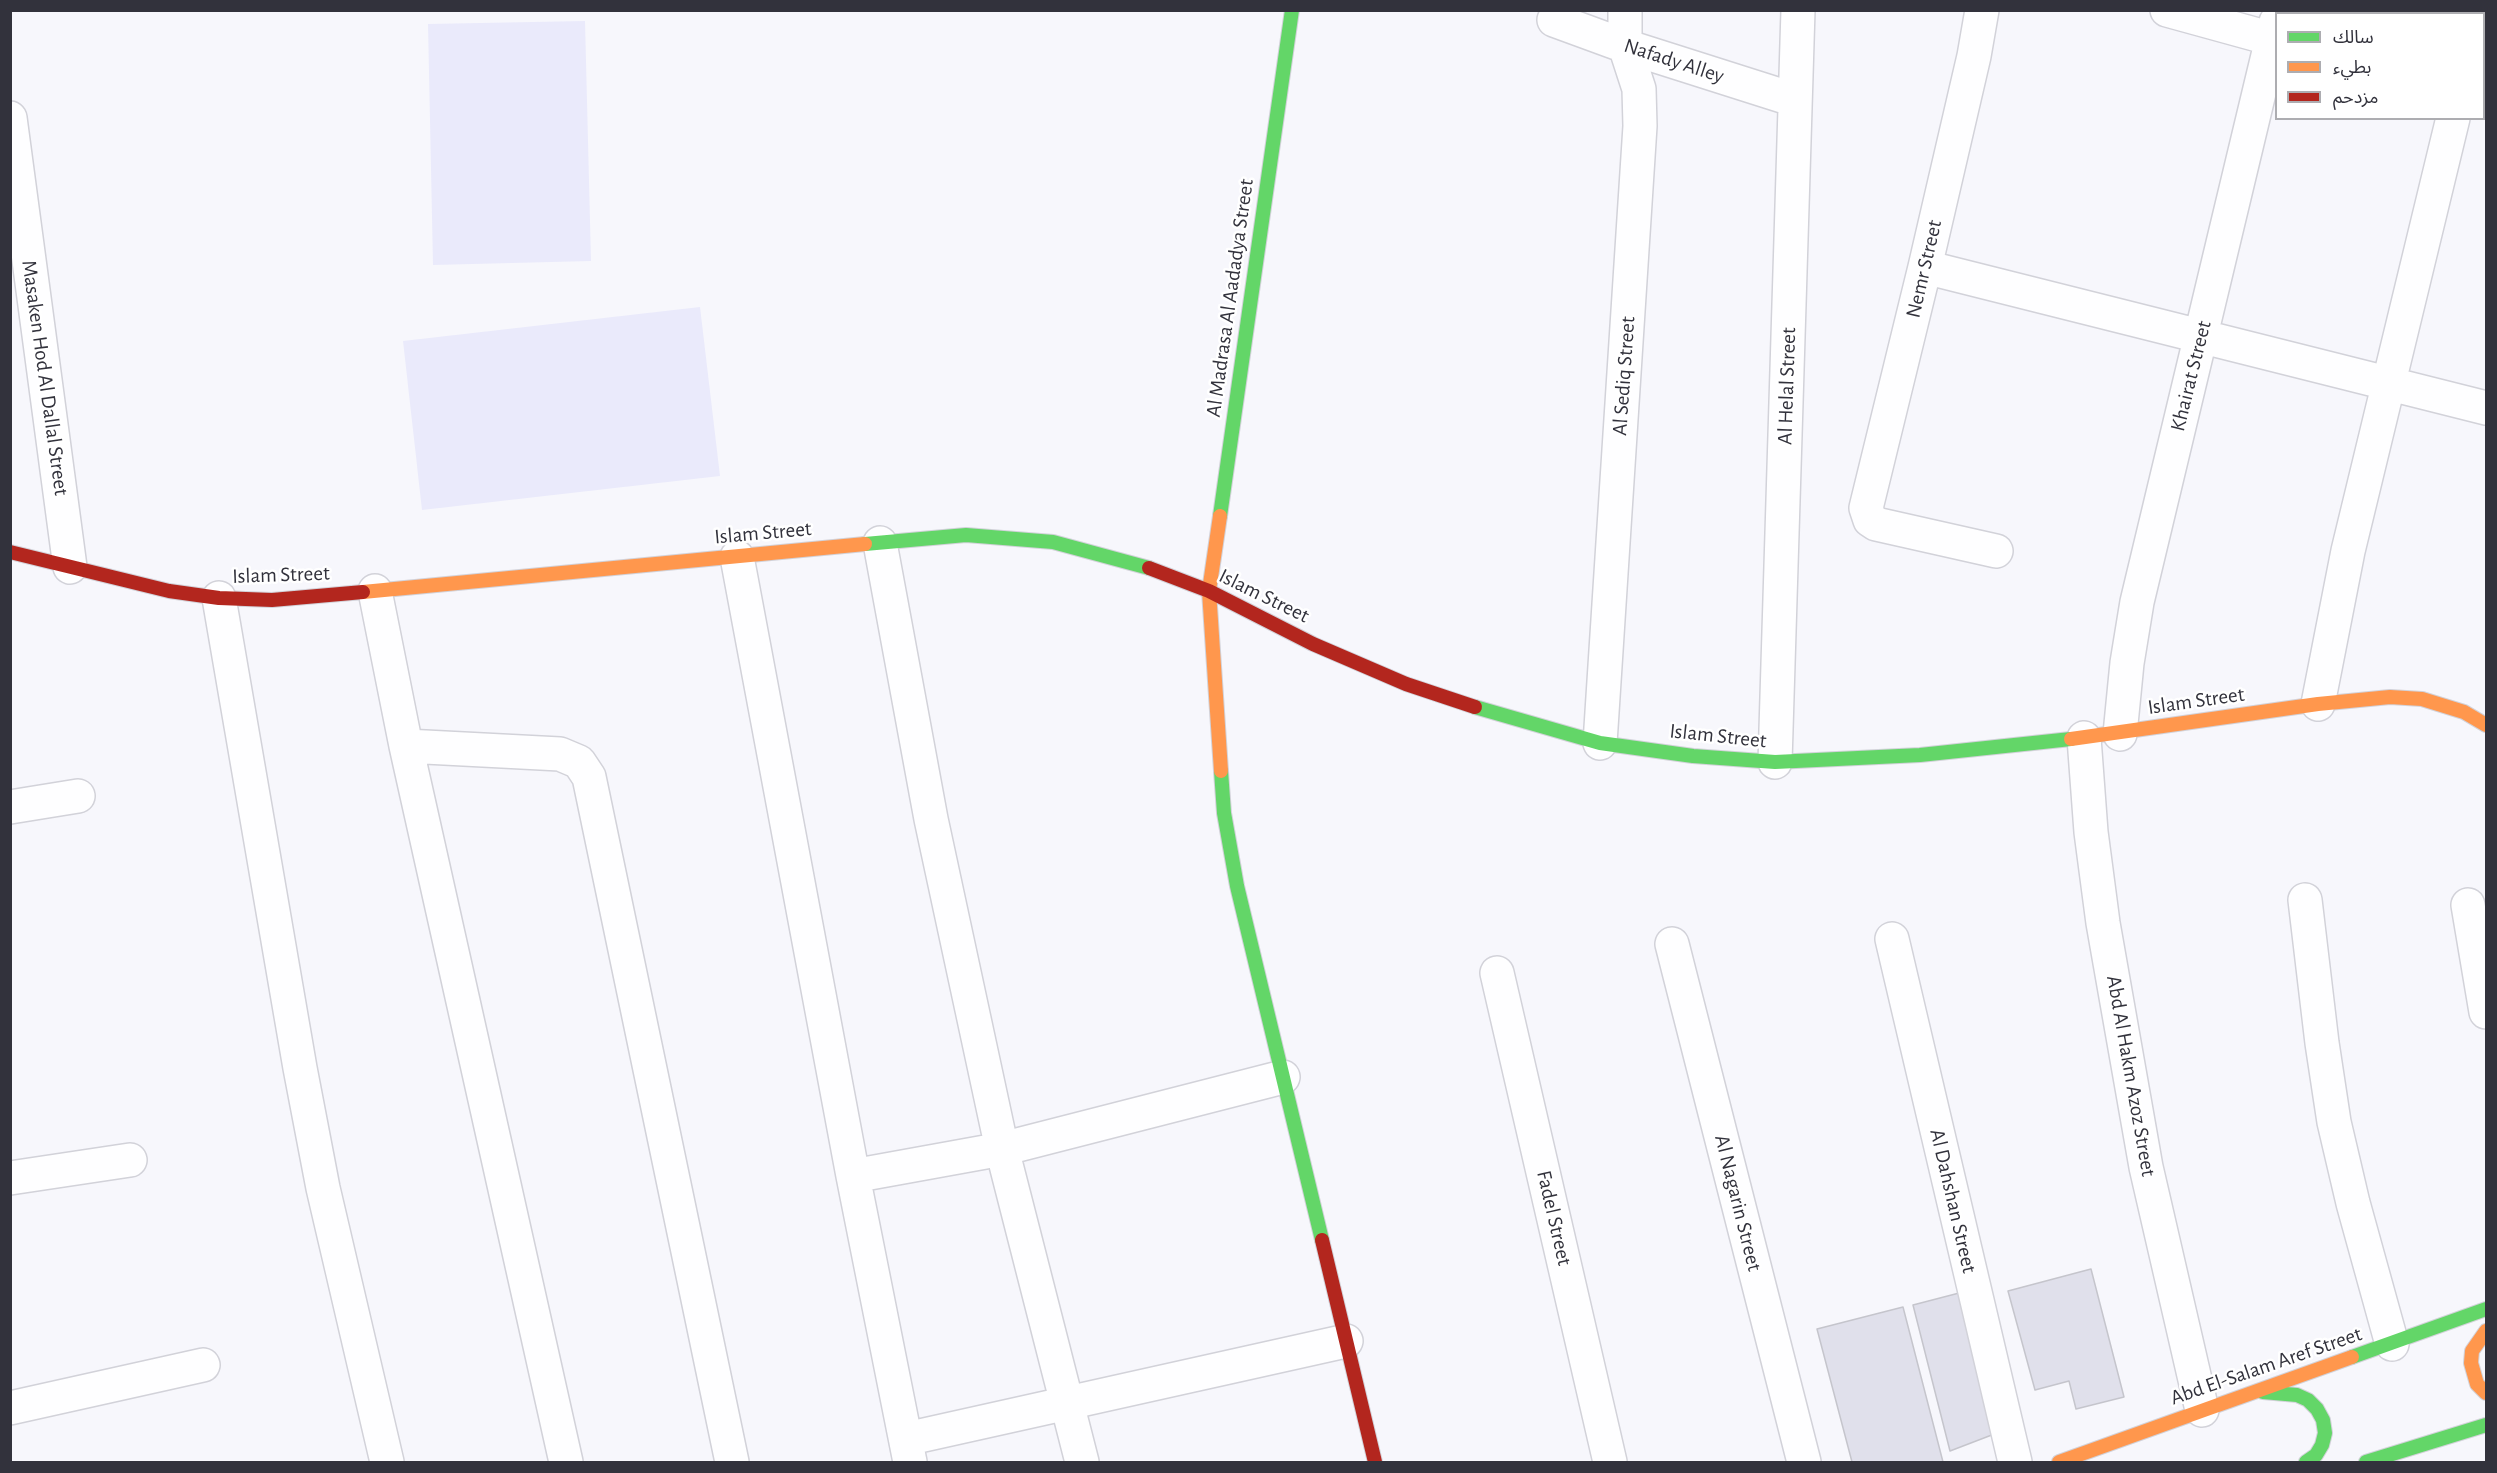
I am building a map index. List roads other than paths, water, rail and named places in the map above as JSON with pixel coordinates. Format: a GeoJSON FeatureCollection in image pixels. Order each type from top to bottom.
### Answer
{"type":"FeatureCollection","features":[{"type":"Feature","properties":{"kind":"street","name":"Al Madrasa Al Aadadya Street"},"geometry":{"type":"LineString","coordinates":[[1292,10],[1209,591],[1224,813],[1237,886],[1375,1462]]}},
{"type":"Feature","properties":{"kind":"street","name":"Al Sediq Street"},"geometry":{"type":"LineString","coordinates":[[1600,743],[1640,126],[1639,89],[1625,46],[1625,10]]}},
{"type":"Feature","properties":{"kind":"street","name":"Al Helal Street"},"geometry":{"type":"LineString","coordinates":[[1775,762],[1798,10]]}},
{"type":"Feature","properties":{"kind":"street","name":"Nemr Street"},"geometry":{"type":"LineString","coordinates":[[1982,10],[1974,56],[1866,508],[1870,520],[1876,524],[1996,551]]}},
{"type":"Feature","properties":{"kind":"street"},"geometry":{"type":"LineString","coordinates":[[2167,10],[2275,25]]}},
{"type":"Feature","properties":{"kind":"street","name":"Nafady Alley"},"geometry":{"type":"LineString","coordinates":[[1554,20],[1625,46],[1795,100]]}},
{"type":"Feature","properties":{"kind":"street","name":"Khairat Street"},"geometry":{"type":"LineString","coordinates":[[2120,734],[2127,663],[2137,602],[2275,33]]}},
{"type":"Feature","properties":{"kind":"street","name":"Masaken Hod Al Dallal Street"},"geometry":{"type":"LineString","coordinates":[[10,118],[70,567]]}},
{"type":"Feature","properties":{"kind":"street"},"geometry":{"type":"LineString","coordinates":[[2318,704],[2348,551],[2453,120]]}},
{"type":"Feature","properties":{"kind":"street"},"geometry":{"type":"LineString","coordinates":[[1924,267],[2200,338],[2487,408]]}},
{"type":"Feature","properties":{"kind":"street","name":"Islam Street"},"geometry":{"type":"LineString","coordinates":[[10,552],[169,591],[219,598],[272,600],[966,535],[1053,542],[1136,563],[1209,591],[1313,644],[1406,684],[1502,716],[1600,743],[1694,756],[1775,762],[1920,755],[2084,738],[2318,704],[2390,697],[2422,699],[2464,712],[2487,724]]}},
{"type":"Feature","properties":{"kind":"street"},"geometry":{"type":"LineString","coordinates":[[880,543],[931,819],[1002,1149],[1082,1462]]}},
{"type":"Feature","properties":{"kind":"street"},"geometry":{"type":"LineString","coordinates":[[737,556],[853,1176],[908,1451],[1066,1402],[1346,1341]]}},
{"type":"Feature","properties":{"kind":"street"},"geometry":{"type":"LineString","coordinates":[[375,591],[406,746],[566,1462]]}},
{"type":"Feature","properties":{"kind":"street"},"geometry":{"type":"LineString","coordinates":[[219,598],[308,1112],[350,1308],[387,1462]]}},
{"type":"Feature","properties":{"kind":"street","name":"Abd Al Hakm Azoz Street"},"geometry":{"type":"LineString","coordinates":[[2084,738],[2091,832],[2103,923],[2146,1167],[2202,1410]]}},
{"type":"Feature","properties":{"kind":"street"},"geometry":{"type":"LineString","coordinates":[[406,746],[560,754],[579,762],[589,777],[732,1462]]}},
{"type":"Feature","properties":{"kind":"street"},"geometry":{"type":"LineString","coordinates":[[10,807],[78,796]]}},
{"type":"Feature","properties":{"kind":"street"},"geometry":{"type":"LineString","coordinates":[[2305,900],[2334,1122],[2353,1203],[2392,1344]]}},
{"type":"Feature","properties":{"kind":"street"},"geometry":{"type":"LineString","coordinates":[[2468,905],[2487,1012]]}},
{"type":"Feature","properties":{"kind":"street","name":"Al Dahshan Street"},"geometry":{"type":"LineString","coordinates":[[1892,939],[2015,1462]]}},
{"type":"Feature","properties":{"kind":"street","name":"Al Nagarin Street"},"geometry":{"type":"LineString","coordinates":[[1672,944],[1804,1462]]}},
{"type":"Feature","properties":{"kind":"street","name":"Fadel Street"},"geometry":{"type":"LineString","coordinates":[[1497,973],[1610,1462]]}},
{"type":"Feature","properties":{"kind":"street"},"geometry":{"type":"LineString","coordinates":[[853,1176],[1002,1149],[1283,1077]]}},
{"type":"Feature","properties":{"kind":"street"},"geometry":{"type":"LineString","coordinates":[[10,1178],[130,1160]]}},
{"type":"Feature","properties":{"kind":"street","name":"Abd El-Salam Aref Street"},"geometry":{"type":"LineString","coordinates":[[2059,1462],[2487,1309]]}},
{"type":"Feature","properties":{"kind":"street"},"geometry":{"type":"LineString","coordinates":[[2487,1331],[2472,1352],[2470,1363],[2476,1384],[2487,1393]]}},
{"type":"Feature","properties":{"kind":"street"},"geometry":{"type":"LineString","coordinates":[[10,1408],[203,1365]]}},
{"type":"Feature","properties":{"kind":"street"},"geometry":{"type":"LineString","coordinates":[[2260,1392],[2297,1395],[2308,1400],[2317,1408],[2323,1420],[2325,1433],[2316,1455],[2306,1462]]}},
{"type":"Feature","properties":{"kind":"street"},"geometry":{"type":"LineString","coordinates":[[2366,1462],[2487,1425]]}}]}
